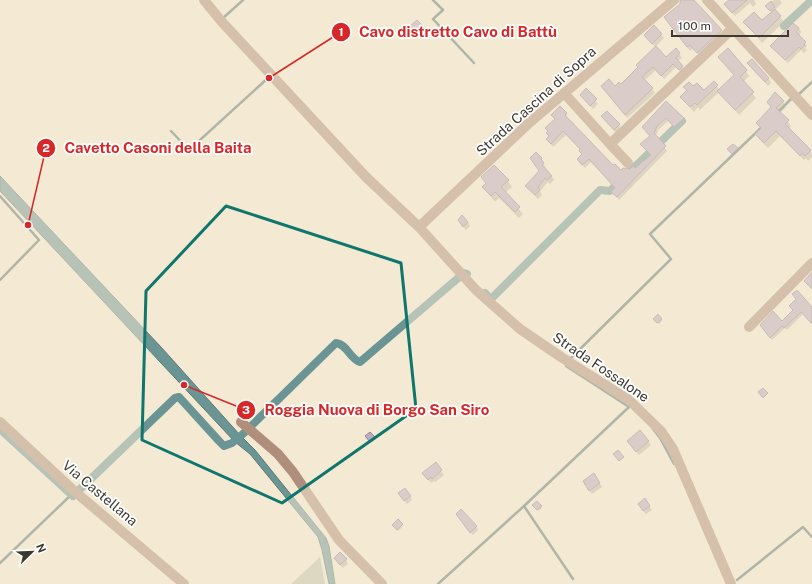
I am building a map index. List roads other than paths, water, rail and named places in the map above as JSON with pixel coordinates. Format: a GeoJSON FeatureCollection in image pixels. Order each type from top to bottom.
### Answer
{"type":"FeatureCollection","features":[{"type":"Feature","properties":{"kind":"street","name":"Strada Fossalone"},"geometry":{"type":"LineString","coordinates":[[204,0],[220,20],[366,177],[419,227],[476,290],[520,329],[560,358],[629,400],[661,431],[673,450],[731,584]]}},
{"type":"Feature","properties":{"kind":"street","name":"Strada Cascina di Sopra"},"geometry":{"type":"LineString","coordinates":[[419,227],[564,93],[674,0]]}},
{"type":"Feature","properties":{"kind":"street"},"geometry":{"type":"LineString","coordinates":[[707,0],[812,115]]}},
{"type":"Feature","properties":{"kind":"street"},"geometry":{"type":"LineString","coordinates":[[610,144],[733,28]]}},
{"type":"Feature","properties":{"kind":"street"},"geometry":{"type":"LineString","coordinates":[[564,93],[628,163]]}},
{"type":"Feature","properties":{"kind":"street"},"geometry":{"type":"LineString","coordinates":[[749,327],[812,263]]}},
{"type":"Feature","properties":{"kind":"street","name":"Via Castellana"},"geometry":{"type":"LineString","coordinates":[[0,422],[76,492],[184,584]]}},
{"type":"Feature","properties":{"kind":"street"},"geometry":{"type":"LineString","coordinates":[[246,426],[278,454],[293,472],[339,540],[382,584]]}},
{"type":"Feature","properties":{"kind":"water"},"geometry":{"type":"Polygon","coordinates":[[[0,176],[161,347],[240,435],[234,441],[0,191],[0,176]]]}},
{"type":"Feature","properties":{"kind":"water"},"geometry":{"type":"Polygon","coordinates":[[[241,436],[255,450],[326,538],[329,546],[335,584],[329,584],[318,537],[250,454],[235,442],[241,436]]]}},
{"type":"Feature","properties":{"kind":"waterway"},"geometry":{"type":"LineString","coordinates":[[222,19],[243,0]]}},
{"type":"Feature","properties":{"kind":"waterway"},"geometry":{"type":"LineString","coordinates":[[433,0],[443,10],[433,19],[474,63]]}},
{"type":"Feature","properties":{"kind":"waterway"},"geometry":{"type":"LineString","coordinates":[[784,26],[812,0]]}},
{"type":"Feature","properties":{"kind":"waterway"},"geometry":{"type":"LineString","coordinates":[[171,131],[189,150],[269,77]]}},
{"type":"Feature","properties":{"kind":"waterway"},"geometry":{"type":"LineString","coordinates":[[798,95],[812,82]]}},
{"type":"Feature","properties":{"kind":"waterway"},"geometry":{"type":"LineString","coordinates":[[777,113],[791,99]]}},
{"type":"Feature","properties":{"kind":"waterway"},"geometry":{"type":"LineString","coordinates":[[485,293],[491,299],[600,190],[610,191],[682,121]]}},
{"type":"Feature","properties":{"kind":"waterway"},"geometry":{"type":"LineString","coordinates":[[570,359],[671,259],[650,234],[763,126]]}},
{"type":"Feature","properties":{"kind":"waterway"},"geometry":{"type":"LineString","coordinates":[[0,196],[39,240],[0,280]]}},
{"type":"Feature","properties":{"kind":"waterway"},"geometry":{"type":"LineString","coordinates":[[0,429],[73,496],[175,398],[179,397],[224,446],[232,443],[244,433],[336,343],[343,346],[360,362],[464,273],[467,274]]}},
{"type":"Feature","properties":{"kind":"waterway"},"geometry":{"type":"LineString","coordinates":[[566,366],[629,407],[524,506],[573,579]]}},
{"type":"Feature","properties":{"kind":"waterway"},"geometry":{"type":"LineString","coordinates":[[653,429],[660,438],[674,464]]}},
{"type":"Feature","properties":{"kind":"waterway"},"geometry":{"type":"LineString","coordinates":[[0,563],[71,495]]}},
{"type":"Feature","properties":{"kind":"waterway"},"geometry":{"type":"LineString","coordinates":[[438,584],[524,506]]}},
{"type":"Feature","properties":{"kind":"waterway"},"geometry":{"type":"LineString","coordinates":[[737,580],[803,527],[812,537]]}},
{"type":"Feature","properties":{"kind":"place","name":"Cavo distretto Cavo di Battù"},"geometry":{"type":"Point","coordinates":[269,78]}},
{"type":"Feature","properties":{"kind":"place","name":"Cavetto Casoni della Baita"},"geometry":{"type":"Point","coordinates":[28,225]}},
{"type":"Feature","properties":{"kind":"place","name":"Roggia Nuova di Borgo San Siro"},"geometry":{"type":"Point","coordinates":[184,385]}}]}
